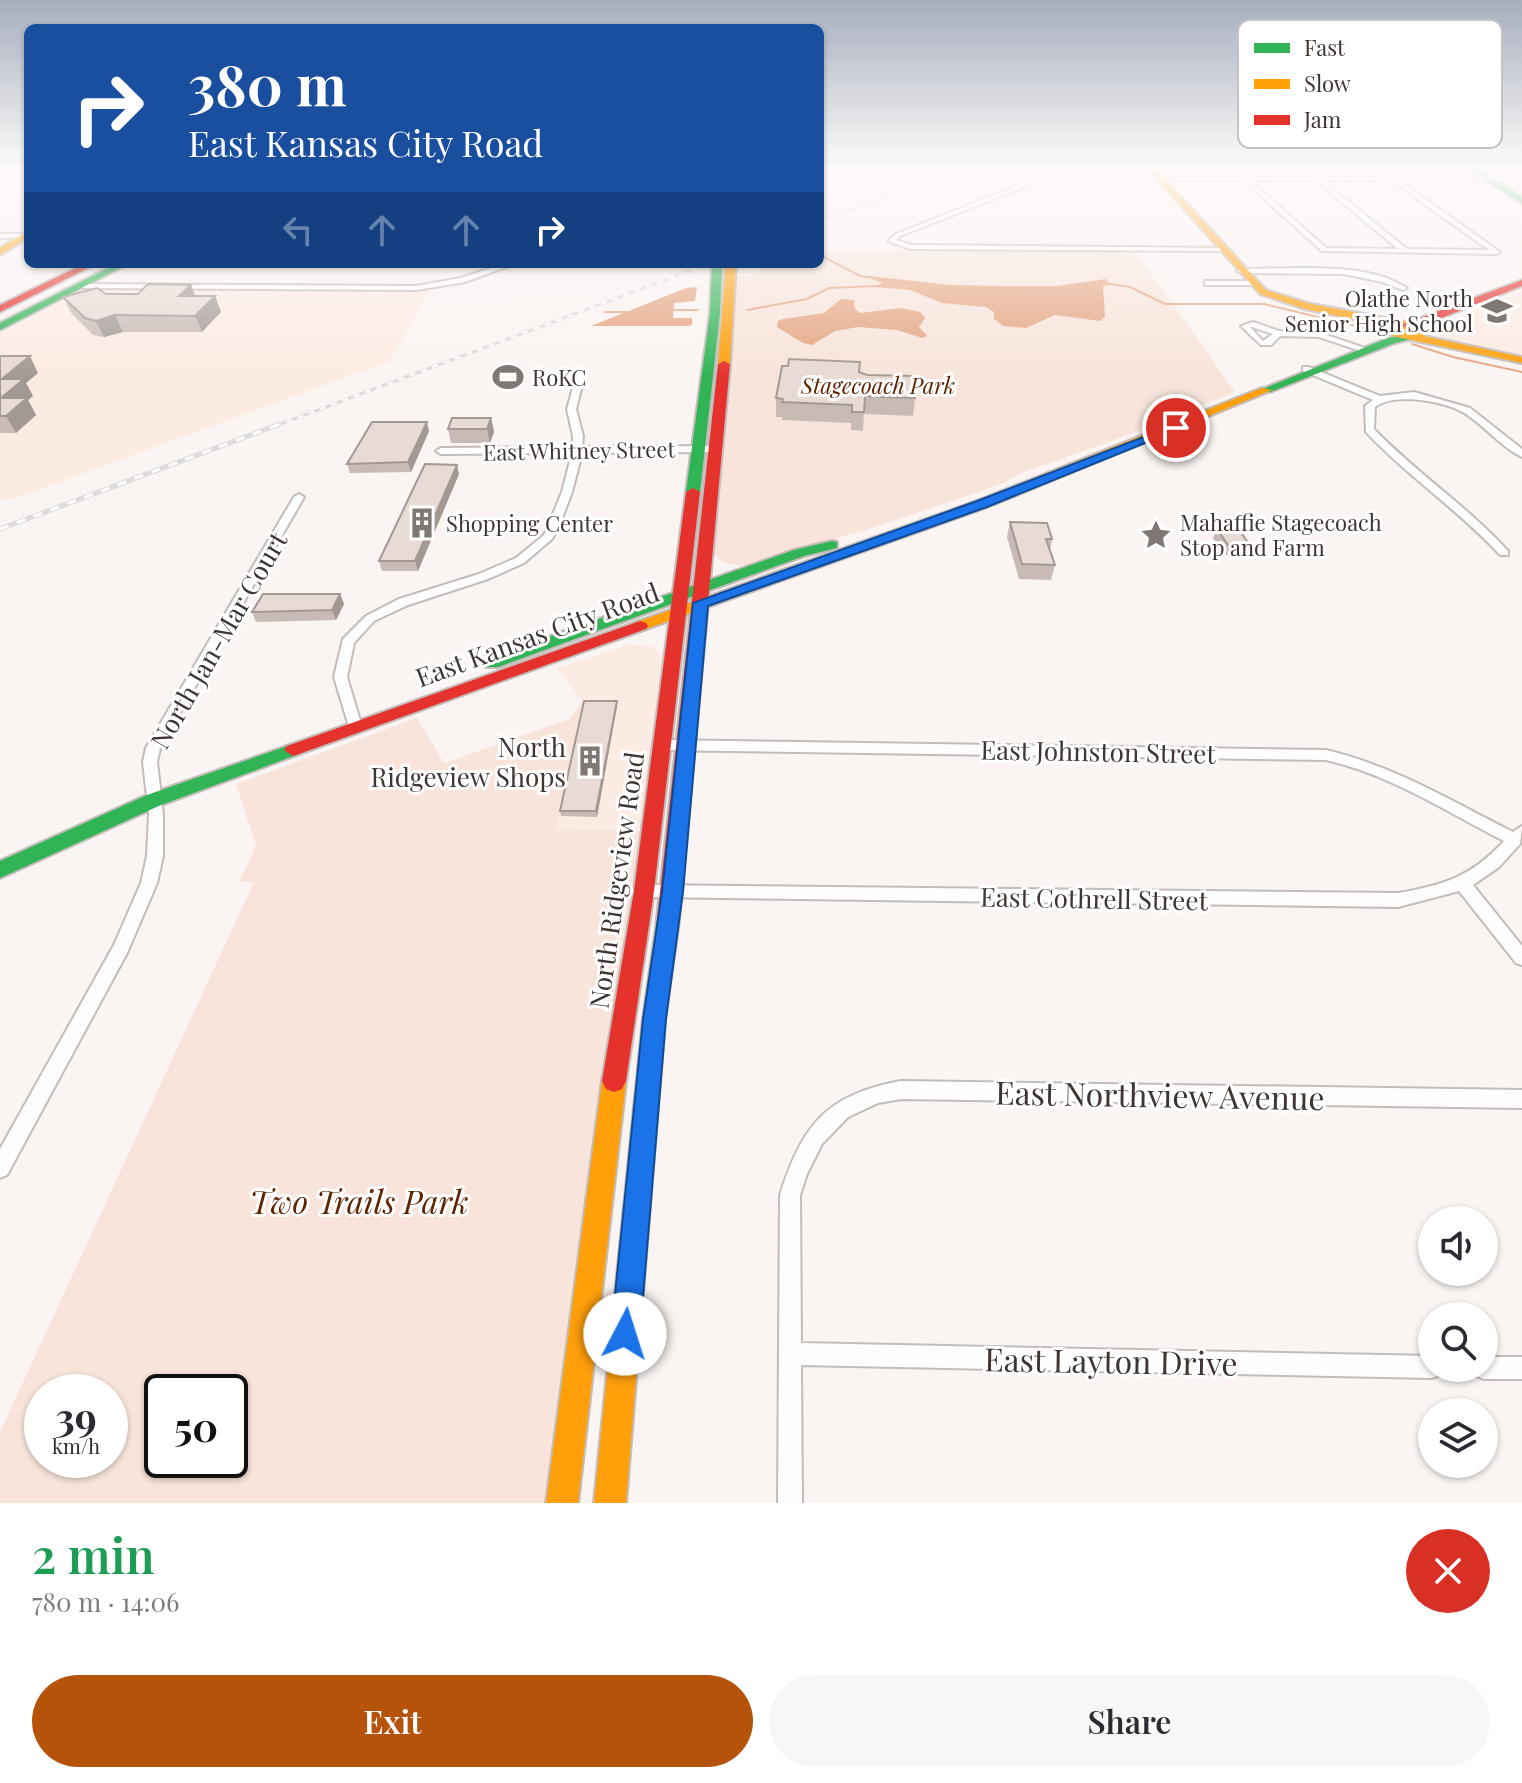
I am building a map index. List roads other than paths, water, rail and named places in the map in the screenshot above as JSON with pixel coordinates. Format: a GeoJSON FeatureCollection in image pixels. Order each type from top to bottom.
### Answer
{"type":"FeatureCollection","features":[{"type":"Feature","properties":{"kind":"main road"},"geometry":{"type":"LineString","coordinates":[[0,252],[21,238]]}},
{"type":"Feature","properties":{"kind":"main road"},"geometry":{"type":"LineString","coordinates":[[1212,238],[1247,277],[1283,300],[1359,317],[1483,353],[1522,360]]}},
{"type":"Feature","properties":{"kind":"main road"},"geometry":{"type":"LineString","coordinates":[[0,298],[63,268]]}},
{"type":"Feature","properties":{"kind":"main road"},"geometry":{"type":"LineString","coordinates":[[0,309],[83,268]]}},
{"type":"Feature","properties":{"kind":"main road"},"geometry":{"type":"LineString","coordinates":[[0,327],[115,268]]}},
{"type":"Feature","properties":{"kind":"main road","name":"North Ridgeview Road"},"geometry":{"type":"LineString","coordinates":[[610,1503],[654,1019],[672,892],[701,596],[717,268]]}},
{"type":"Feature","properties":{"kind":"main road","name":"North Ridgeview Road"},"geometry":{"type":"LineString","coordinates":[[562,1503],[621,1020],[644,891],[679,603],[707,449],[730,268]]}},
{"type":"Feature","properties":{"kind":"main road","name":"East Kansas City Road"},"geometry":{"type":"LineString","coordinates":[[0,858],[154,794],[1025,478],[1310,370],[1522,285]]}},
{"type":"Feature","properties":{"kind":"main road","name":"East Kansas City Road"},"geometry":{"type":"LineString","coordinates":[[0,870],[154,794]]}},
{"type":"Feature","properties":{"kind":"street"},"geometry":{"type":"LineString","coordinates":[[892,238],[894,244],[910,247],[1222,249]]}},
{"type":"Feature","properties":{"kind":"street"},"geometry":{"type":"LineString","coordinates":[[1311,238],[1324,250],[1498,253],[1477,238]]}},
{"type":"Feature","properties":{"kind":"street"},"geometry":{"type":"LineString","coordinates":[[1389,238],[1405,251]]}},
{"type":"Feature","properties":{"kind":"street"},"geometry":{"type":"LineString","coordinates":[[80,286],[416,288],[462,280],[499,268]]}},
{"type":"Feature","properties":{"kind":"street"},"geometry":{"type":"LineString","coordinates":[[1208,283],[1247,277],[1348,272],[1380,278],[1403,288]]}},
{"type":"Feature","properties":{"kind":"street"},"geometry":{"type":"LineString","coordinates":[[1278,333],[1320,335],[1364,349]]}},
{"type":"Feature","properties":{"kind":"street"},"geometry":{"type":"LineString","coordinates":[[1310,370],[1379,399],[1414,395],[1467,410],[1522,454]]}},
{"type":"Feature","properties":{"kind":"street"},"geometry":{"type":"LineString","coordinates":[[352,720],[340,688],[339,668],[346,647],[356,631],[392,606],[495,572],[535,550],[555,528],[578,448],[572,406],[581,373]]}},
{"type":"Feature","properties":{"kind":"street"},"geometry":{"type":"LineString","coordinates":[[1379,399],[1370,406],[1369,430],[1386,449],[1487,532],[1504,553]]}},
{"type":"Feature","properties":{"kind":"street","name":"East Whitney Street"},"geometry":{"type":"LineString","coordinates":[[441,451],[707,449]]}},
{"type":"Feature","properties":{"kind":"street","name":"North Jan-Mar Court"},"geometry":{"type":"LineString","coordinates":[[0,1168],[139,911],[155,856],[150,762],[153,748],[299,497]]}},
{"type":"Feature","properties":{"kind":"street","name":"East Johnston Street"},"geometry":{"type":"LineString","coordinates":[[661,745],[1326,755],[1396,776],[1518,836]]}},
{"type":"Feature","properties":{"kind":"street","name":"East Cothrell Street"},"geometry":{"type":"LineString","coordinates":[[644,891],[1398,900],[1464,886],[1494,863],[1518,836]]}},
{"type":"Feature","properties":{"kind":"street"},"geometry":{"type":"LineString","coordinates":[[1464,886],[1522,958]]}},
{"type":"Feature","properties":{"kind":"street","name":"East Northview Avenue"},"geometry":{"type":"LineString","coordinates":[[790,1354],[790,1195],[799,1161],[814,1136],[852,1103],[884,1092],[901,1090],[1522,1099]]}},
{"type":"Feature","properties":{"kind":"street"},"geometry":{"type":"LineString","coordinates":[[790,1354],[790,1503]]}},
{"type":"Feature","properties":{"kind":"street","name":"East Layton Drive"},"geometry":{"type":"LineString","coordinates":[[790,1354],[1418,1367]]}},
{"type":"Feature","properties":{"kind":"street"},"geometry":{"type":"LineString","coordinates":[[1498,1368],[1522,1368]]}},
{"type":"Feature","properties":{"kind":"waterway"},"geometry":{"type":"LineString","coordinates":[[824,257],[860,276],[873,278]]}},
{"type":"Feature","properties":{"kind":"waterway"},"geometry":{"type":"LineString","coordinates":[[1104,283],[1130,287],[1165,304],[1264,304],[1368,329]]}},
{"type":"Feature","properties":{"kind":"waterway"},"geometry":{"type":"LineString","coordinates":[[747,310],[807,299],[829,288],[877,286]]}},
{"type":"Feature","properties":{"kind":"waterway"},"geometry":{"type":"LineString","coordinates":[[671,310],[698,310]]}},
{"type":"Feature","properties":{"kind":"waterway"},"geometry":{"type":"LineString","coordinates":[[605,312],[630,312]]}},
{"type":"Feature","properties":{"kind":"waterway"},"geometry":{"type":"LineString","coordinates":[[1412,344],[1453,357],[1522,372]]}},
{"type":"Feature","properties":{"kind":"railway"},"geometry":{"type":"LineString","coordinates":[[275,426],[697,268]]}},
{"type":"Feature","properties":{"kind":"railway"},"geometry":{"type":"LineString","coordinates":[[0,529],[280,424]]}},
{"type":"Feature","properties":{"kind":"place","name":"Olathe North Senior High School"},"geometry":{"type":"Point","coordinates":[1497,311]}},
{"type":"Feature","properties":{"kind":"place","name":"RoKC"},"geometry":{"type":"Point","coordinates":[508,377]}},
{"type":"Feature","properties":{"kind":"place","name":"Shopping Center"},"geometry":{"type":"Point","coordinates":[422,523]}},
{"type":"Feature","properties":{"kind":"place","name":"Mahaffie Stagecoach Stop and Farm"},"geometry":{"type":"Point","coordinates":[1156,535]}},
{"type":"Feature","properties":{"kind":"place","name":"North Ridgeview Shops"},"geometry":{"type":"Point","coordinates":[590,761]}},
{"type":"Feature","properties":{"kind":"park label","name":"Stagecoach Park"},"geometry":{"type":"Point","coordinates":[878,385]}},
{"type":"Feature","properties":{"kind":"park label","name":"Two Trails Park"},"geometry":{"type":"Point","coordinates":[359,1200]}}]}
